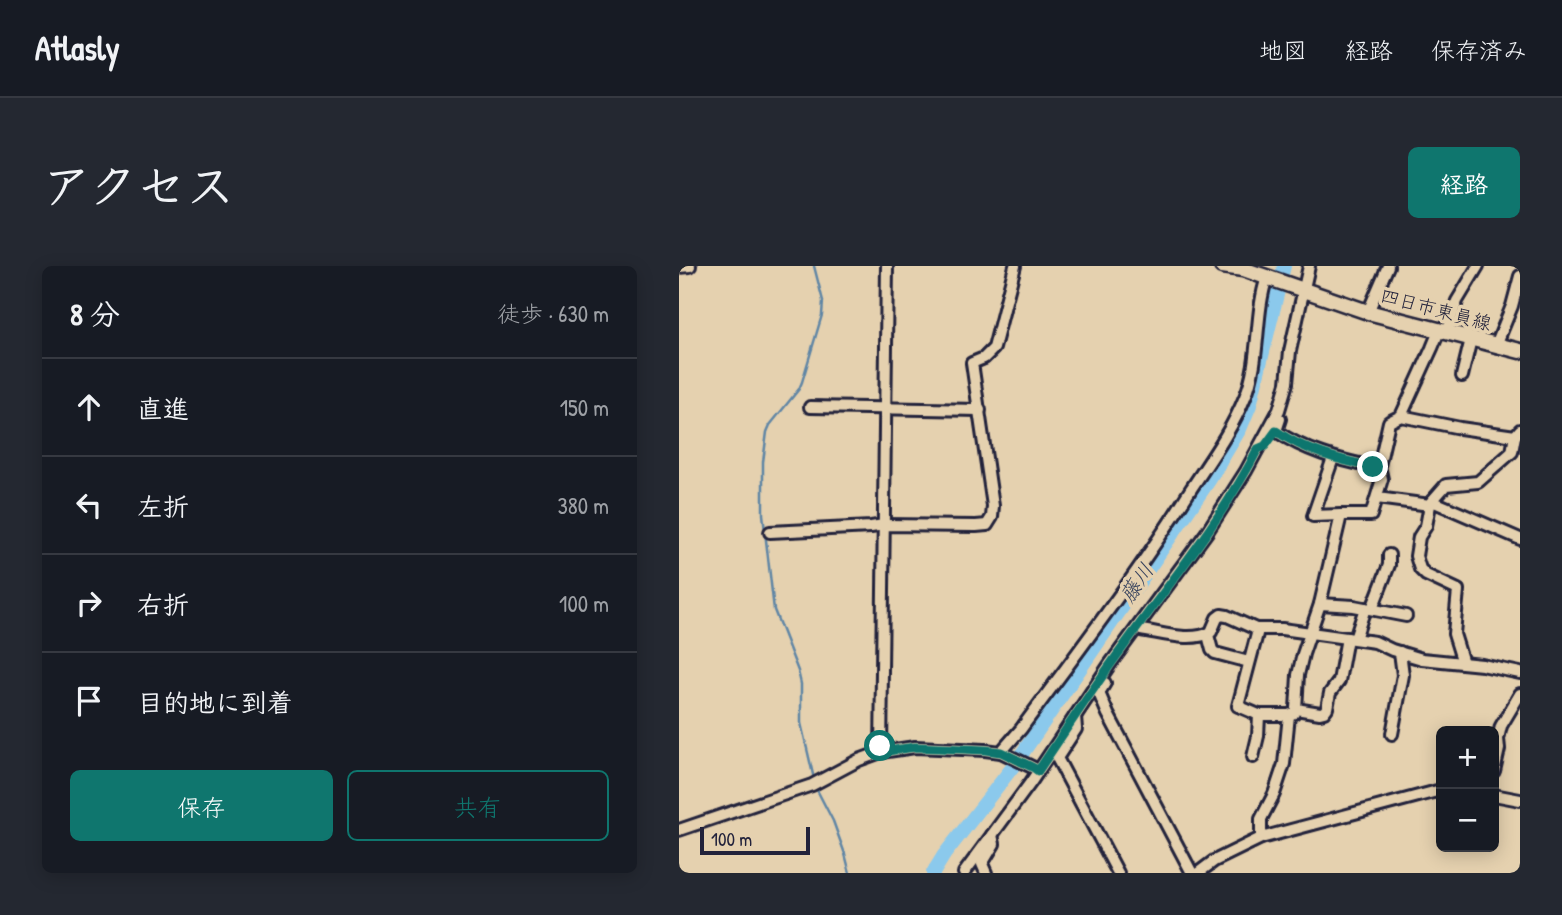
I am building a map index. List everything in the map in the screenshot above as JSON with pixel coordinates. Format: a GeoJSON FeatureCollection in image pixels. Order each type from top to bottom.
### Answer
{"type":"FeatureCollection","features":[{"type":"Feature","properties":{"kind":"main road","name":"四日市東員線"},"geometry":{"type":"LineString","coordinates":[[1222,266],[1243,269],[1368,312],[1520,351]]}},
{"type":"Feature","properties":{"kind":"street"},"geometry":{"type":"LineString","coordinates":[[679,268],[690,266]]}},
{"type":"Feature","properties":{"kind":"street"},"geometry":{"type":"LineString","coordinates":[[881,752],[887,266]]}},
{"type":"Feature","properties":{"kind":"street"},"geometry":{"type":"LineString","coordinates":[[770,532],[884,525],[987,525],[992,517],[993,506],[972,363],[984,358],[994,348],[1015,266]]}},
{"type":"Feature","properties":{"kind":"street"},"geometry":{"type":"LineString","coordinates":[[964,873],[1110,664],[1207,532],[1246,471],[1279,410],[1287,383],[1299,288],[1309,266]]}},
{"type":"Feature","properties":{"kind":"street"},"geometry":{"type":"LineString","coordinates":[[1368,312],[1388,266]]}},
{"type":"Feature","properties":{"kind":"street"},"geometry":{"type":"LineString","coordinates":[[1333,458],[1313,516],[1371,515],[1382,479],[1379,466],[1389,422],[1401,415],[1432,348],[1478,266]]}},
{"type":"Feature","properties":{"kind":"street"},"geometry":{"type":"LineString","coordinates":[[1496,345],[1512,306],[1520,276]]}},
{"type":"Feature","properties":{"kind":"street"},"geometry":{"type":"LineString","coordinates":[[1003,754],[1158,541],[1233,424],[1246,396],[1253,368],[1262,293],[1270,278]]}},
{"type":"Feature","properties":{"kind":"street"},"geometry":{"type":"LineString","coordinates":[[1462,376],[1471,339]]}},
{"type":"Feature","properties":{"kind":"street"},"geometry":{"type":"LineString","coordinates":[[810,407],[980,410]]}},
{"type":"Feature","properties":{"kind":"street"},"geometry":{"type":"LineString","coordinates":[[1258,449],[1265,446],[1276,431],[1282,414],[1279,410]]}},
{"type":"Feature","properties":{"kind":"street"},"geometry":{"type":"LineString","coordinates":[[1401,415],[1460,428],[1518,433],[1511,452],[1478,482],[1446,485],[1431,503],[1426,526],[1419,537],[1416,556],[1420,569],[1426,575],[1458,590],[1454,634],[1463,663]]}},
{"type":"Feature","properties":{"kind":"street"},"geometry":{"type":"LineString","coordinates":[[1276,431],[1287,439],[1333,458],[1379,466]]}},
{"type":"Feature","properties":{"kind":"street"},"geometry":{"type":"LineString","coordinates":[[1377,498],[1431,503],[1520,538]]}},
{"type":"Feature","properties":{"kind":"street"},"geometry":{"type":"LineString","coordinates":[[1261,838],[1261,819],[1274,794],[1283,764],[1298,675],[1320,604],[1341,515]]}},
{"type":"Feature","properties":{"kind":"street"},"geometry":{"type":"LineString","coordinates":[[1256,629],[1257,634],[1238,706],[1259,715],[1324,712],[1339,681],[1351,638],[1369,609],[1389,565],[1389,555]]}},
{"type":"Feature","properties":{"kind":"street"},"geometry":{"type":"LineString","coordinates":[[1320,604],[1406,616]]}},
{"type":"Feature","properties":{"kind":"street"},"geometry":{"type":"LineString","coordinates":[[1137,628],[1141,631],[1188,637],[1208,635],[1221,615],[1256,629],[1282,629],[1351,638],[1375,642],[1423,659],[1482,665],[1520,673]]}},
{"type":"Feature","properties":{"kind":"street"},"geometry":{"type":"LineString","coordinates":[[1208,635],[1215,653],[1249,662]]}},
{"type":"Feature","properties":{"kind":"street"},"geometry":{"type":"LineString","coordinates":[[1392,734],[1403,675],[1400,652]]}},
{"type":"Feature","properties":{"kind":"street"},"geometry":{"type":"LineString","coordinates":[[1110,664],[1114,670],[1099,693],[1192,873]]}},
{"type":"Feature","properties":{"kind":"street"},"geometry":{"type":"LineString","coordinates":[[1499,735],[1501,726],[1520,694]]}},
{"type":"Feature","properties":{"kind":"street"},"geometry":{"type":"LineString","coordinates":[[1253,757],[1259,715]]}},
{"type":"Feature","properties":{"kind":"street"},"geometry":{"type":"LineString","coordinates":[[1075,716],[1076,729],[1057,758],[1118,873]]}},
{"type":"Feature","properties":{"kind":"street"},"geometry":{"type":"LineString","coordinates":[[679,830],[814,784],[859,760],[881,752],[915,747],[1003,754],[1036,769]]}},
{"type":"Feature","properties":{"kind":"street"},"geometry":{"type":"LineString","coordinates":[[1198,873],[1225,854],[1261,838],[1436,791]]}},
{"type":"Feature","properties":{"kind":"street"},"geometry":{"type":"LineString","coordinates":[[1499,796],[1520,800]]}},
{"type":"Feature","properties":{"kind":"street"},"geometry":{"type":"LineString","coordinates":[[986,873],[982,864],[994,844],[992,835]]}},
{"type":"Feature","properties":{"kind":"waterway"},"geometry":{"type":"LineString","coordinates":[[814,266],[823,301],[822,315],[799,389],[767,432],[763,462],[763,514],[774,610],[798,671],[801,684],[801,723],[814,779]]}},
{"type":"Feature","properties":{"kind":"waterway","name":"藤川"},"geometry":{"type":"LineString","coordinates":[[933,873],[1015,764],[1210,479],[1240,429],[1250,405],[1284,266]]}},
{"type":"Feature","properties":{"kind":"waterway"},"geometry":{"type":"LineString","coordinates":[[816,788],[833,821],[850,873]]}},
{"type":"Feature","properties":{"kind":"route"},"geometry":{"type":"LineString","coordinates":[[880,746],[881,752],[915,747],[1001,752],[1038,771],[1110,664],[1207,532],[1258,449],[1265,446],[1276,431],[1287,439],[1333,458],[1373,467]]}}]}
